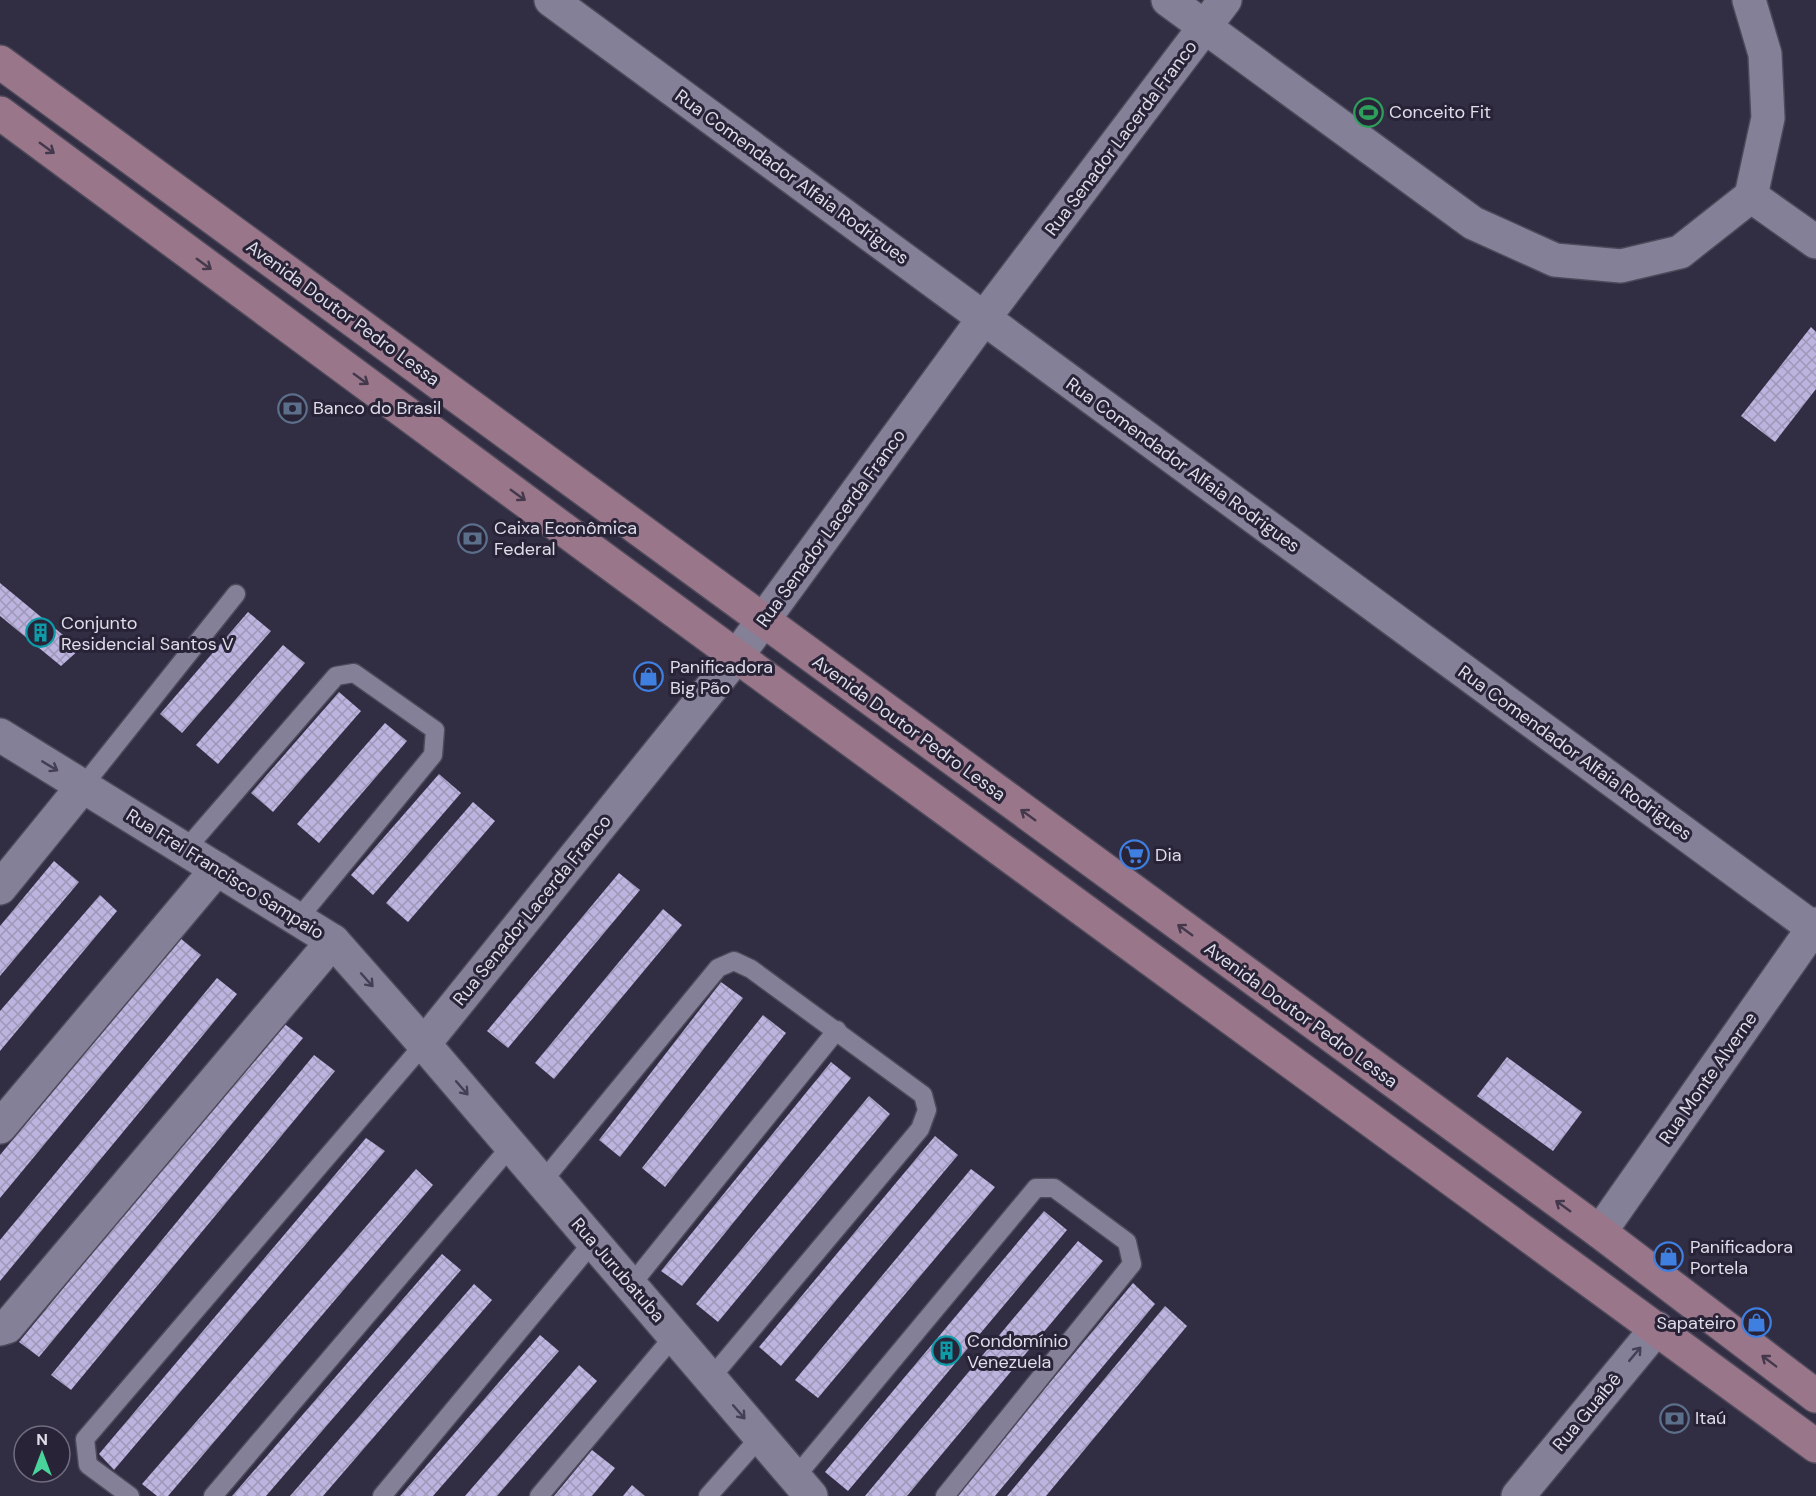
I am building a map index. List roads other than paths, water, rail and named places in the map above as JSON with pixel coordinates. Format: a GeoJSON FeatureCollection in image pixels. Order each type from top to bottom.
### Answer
{"type":"FeatureCollection","features":[{"type":"Feature","properties":{"kind":"main road","name":"Avenida Doutor Pedro Lessa"},"geometry":{"type":"LineString","coordinates":[[0,62],[1600,1232],[1816,1396]]}},
{"type":"Feature","properties":{"kind":"main road"},"geometry":{"type":"LineString","coordinates":[[0,113],[1816,1446]]}},
{"type":"Feature","properties":{"kind":"street","name":"Rua Comendador Alfaia Rodrigues"},"geometry":{"type":"LineString","coordinates":[[551,0],[1815,927]]}},
{"type":"Feature","properties":{"kind":"street"},"geometry":{"type":"LineString","coordinates":[[1168,0],[1473,223],[1555,260],[1621,266],[1680,252],[1751,196],[1768,118],[1765,54],[1749,0]]}},
{"type":"Feature","properties":{"kind":"street","name":"Rua Senador Lacerda Franco"},"geometry":{"type":"LineString","coordinates":[[424,1044],[737,656],[984,318],[1224,0]]}},
{"type":"Feature","properties":{"kind":"street"},"geometry":{"type":"LineString","coordinates":[[1751,196],[1816,242]]}},
{"type":"Feature","properties":{"kind":"street","name":"Rua Frei Francisco Sampaio"},"geometry":{"type":"LineString","coordinates":[[0,735],[333,941],[424,1044]]}},
{"type":"Feature","properties":{"kind":"street"},"geometry":{"type":"LineString","coordinates":[[0,888],[83,786]]}},
{"type":"Feature","properties":{"kind":"street"},"geometry":{"type":"LineString","coordinates":[[0,1127],[217,869]]}},
{"type":"Feature","properties":{"kind":"street","name":"Rua Monte Alverne"},"geometry":{"type":"LineString","coordinates":[[1600,1232],[1815,927]]}},
{"type":"Feature","properties":{"kind":"street"},"geometry":{"type":"LineString","coordinates":[[0,1329],[7,1327],[333,941]]}},
{"type":"Feature","properties":{"kind":"street","name":"Rua Jurubatuba"},"geometry":{"type":"LineString","coordinates":[[424,1044],[804,1487]]}},
{"type":"Feature","properties":{"kind":"street","name":"Rua Guaíbê"},"geometry":{"type":"LineString","coordinates":[[1518,1496],[1657,1328]]}},
{"type":"Feature","properties":{"kind":"lane"},"geometry":{"type":"LineString","coordinates":[[83,786],[236,594]]}},
{"type":"Feature","properties":{"kind":"lane"},"geometry":{"type":"LineString","coordinates":[[186,849],[336,676],[354,674],[435,730],[433,754],[298,919]]}},
{"type":"Feature","properties":{"kind":"lane"},"geometry":{"type":"LineString","coordinates":[[542,1182],[718,968],[734,961],[752,969],[923,1095],[927,1110],[920,1129],[710,1378]]}},
{"type":"Feature","properties":{"kind":"lane"},"geometry":{"type":"LineString","coordinates":[[631,1285],[837,1030]]}},
{"type":"Feature","properties":{"kind":"lane"},"geometry":{"type":"LineString","coordinates":[[130,1496],[88,1465],[85,1439],[424,1044]]}},
{"type":"Feature","properties":{"kind":"lane"},"geometry":{"type":"LineString","coordinates":[[213,1496],[511,1146]]}},
{"type":"Feature","properties":{"kind":"lane"},"geometry":{"type":"LineString","coordinates":[[804,1487],[810,1459],[1036,1188],[1054,1188],[1127,1242],[1132,1264],[945,1496]]}},
{"type":"Feature","properties":{"kind":"lane"},"geometry":{"type":"LineString","coordinates":[[382,1496],[593,1242]]}},
{"type":"Feature","properties":{"kind":"lane"},"geometry":{"type":"LineString","coordinates":[[539,1496],[674,1336]]}},
{"type":"Feature","properties":{"kind":"lane"},"geometry":{"type":"LineString","coordinates":[[708,1496],[761,1436]]}},
{"type":"Feature","properties":{"kind":"place","name":"Conceito Fit"},"geometry":{"type":"Point","coordinates":[1368,112]}},
{"type":"Feature","properties":{"kind":"place","name":"Banco do Brasil"},"geometry":{"type":"Point","coordinates":[292,408]}},
{"type":"Feature","properties":{"kind":"place","name":"Caixa Econômica Federal"},"geometry":{"type":"Point","coordinates":[473,538]}},
{"type":"Feature","properties":{"kind":"place","name":"Conjunto Residencial Santos V"},"geometry":{"type":"Point","coordinates":[40,633]}},
{"type":"Feature","properties":{"kind":"place","name":"Panificadora Big Pão"},"geometry":{"type":"Point","coordinates":[649,677]}},
{"type":"Feature","properties":{"kind":"place","name":"Dia"},"geometry":{"type":"Point","coordinates":[1134,855]}},
{"type":"Feature","properties":{"kind":"place","name":"Panificadora Portela"},"geometry":{"type":"Point","coordinates":[1669,1257]}},
{"type":"Feature","properties":{"kind":"place","name":"Sapateiro"},"geometry":{"type":"Point","coordinates":[1757,1323]}},
{"type":"Feature","properties":{"kind":"place","name":"Condomínio Venezuela"},"geometry":{"type":"Point","coordinates":[946,1351]}},
{"type":"Feature","properties":{"kind":"place","name":"Itaú"},"geometry":{"type":"Point","coordinates":[1674,1418]}}]}
